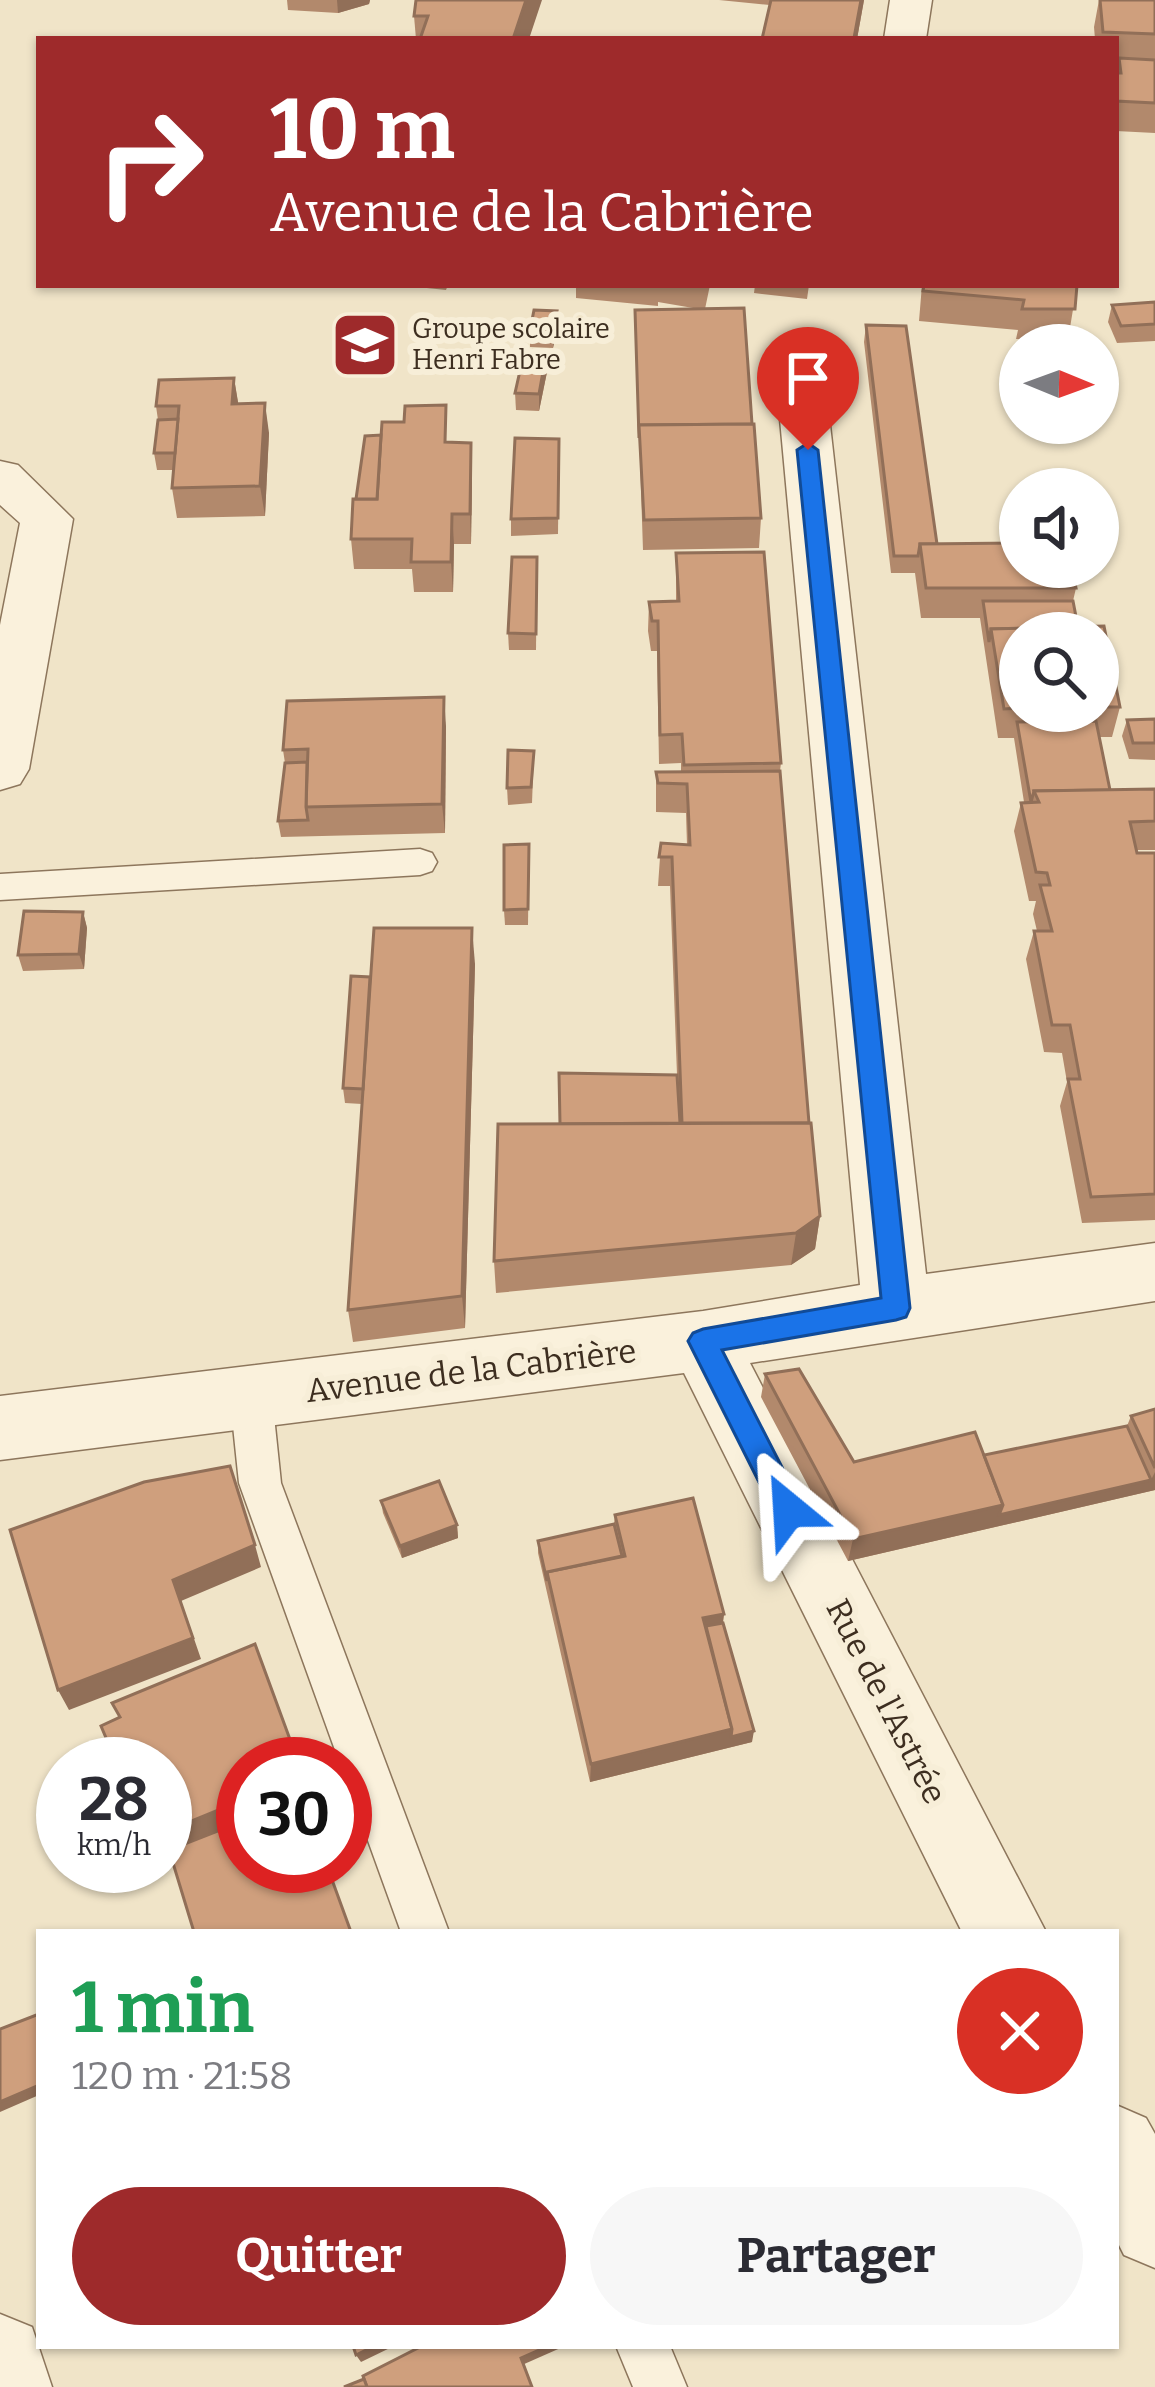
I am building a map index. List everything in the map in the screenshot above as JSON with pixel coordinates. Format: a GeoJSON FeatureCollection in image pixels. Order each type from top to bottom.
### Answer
{"type":"FeatureCollection","features":[{"type":"Feature","properties":{"kind":"street"},"geometry":{"type":"LineString","coordinates":[[905,36],[911,0]]}},
{"type":"Feature","properties":{"kind":"street"},"geometry":{"type":"LineString","coordinates":[[798,354],[896,1308]]}},
{"type":"Feature","properties":{"kind":"street"},"geometry":{"type":"LineString","coordinates":[[0,477],[47,519],[0,769]]}},
{"type":"Feature","properties":{"kind":"street","name":"Avenue de la Cabrière"},"geometry":{"type":"LineString","coordinates":[[0,1428],[703,1341],[1155,1272]]}},
{"type":"Feature","properties":{"kind":"street","name":"Rue de l'Astrée"},"geometry":{"type":"LineString","coordinates":[[703,1341],[1003,1929]]}},
{"type":"Feature","properties":{"kind":"street"},"geometry":{"type":"LineString","coordinates":[[1119,2154],[1155,2224]]}},
{"type":"Feature","properties":{"kind":"street"},"geometry":{"type":"LineString","coordinates":[[0,2359],[7,2387]]}},
{"type":"Feature","properties":{"kind":"lane"},"geometry":{"type":"LineString","coordinates":[[0,886],[419,862]]}},
{"type":"Feature","properties":{"kind":"lane"},"geometry":{"type":"LineString","coordinates":[[250,1397],[260,1483],[424,1929]]}},
{"type":"Feature","properties":{"kind":"lane"},"geometry":{"type":"LineString","coordinates":[[644,2349],[660,2387]]}},
{"type":"Feature","properties":{"kind":"building"},"geometry":{"type":"Polygon","coordinates":[[[416,0],[526,0],[514,36],[421,36],[428,16],[414,16],[416,0]]]}},
{"type":"Feature","properties":{"kind":"building"},"geometry":{"type":"Polygon","coordinates":[[[771,0],[861,0],[854,36],[763,36],[771,0]]]}},
{"type":"Feature","properties":{"kind":"building"},"geometry":{"type":"Polygon","coordinates":[[[1100,0],[1155,0],[1155,34],[1103,32],[1100,0]]]}},
{"type":"Feature","properties":{"kind":"building"},"geometry":{"type":"Polygon","coordinates":[[[1119,58],[1155,60],[1155,103],[1119,101],[1119,58]]]}},
{"type":"Feature","properties":{"kind":"building"},"geometry":{"type":"Polygon","coordinates":[[[1077,288],[1075,309],[1022,309],[1024,300],[923,291],[1077,288]]]}},
{"type":"Feature","properties":{"kind":"building"},"geometry":{"type":"Polygon","coordinates":[[[1155,302],[1155,324],[1121,326],[1112,305],[1155,302]]]}},
{"type":"Feature","properties":{"kind":"building"},"geometry":{"type":"Polygon","coordinates":[[[744,308],[752,424],[639,425],[639,438],[635,310],[744,308]]]}},
{"type":"Feature","properties":{"kind":"building"},"geometry":{"type":"Polygon","coordinates":[[[534,310],[557,311],[553,331],[530,330],[534,310]]]}},
{"type":"Feature","properties":{"kind":"building"},"geometry":{"type":"Polygon","coordinates":[[[866,325],[906,326],[937,544],[920,544],[918,556],[894,556],[866,325]]]}},
{"type":"Feature","properties":{"kind":"building"},"geometry":{"type":"Polygon","coordinates":[[[524,353],[546,355],[539,394],[515,393],[524,353]]]}},
{"type":"Feature","properties":{"kind":"building"},"geometry":{"type":"Polygon","coordinates":[[[234,378],[232,404],[265,403],[260,486],[172,488],[179,406],[156,406],[159,380],[234,378]]]}},
{"type":"Feature","properties":{"kind":"building"},"geometry":{"type":"Polygon","coordinates":[[[446,405],[445,442],[471,443],[470,514],[452,514],[451,562],[411,562],[412,539],[351,539],[353,499],[377,499],[382,422],[404,422],[405,406],[446,405]]]}},
{"type":"Feature","properties":{"kind":"building"},"geometry":{"type":"Polygon","coordinates":[[[178,419],[175,453],[154,453],[158,420],[178,419]]]}},
{"type":"Feature","properties":{"kind":"building"},"geometry":{"type":"Polygon","coordinates":[[[754,424],[761,518],[644,520],[639,425],[754,424]]]}},
{"type":"Feature","properties":{"kind":"building"},"geometry":{"type":"Polygon","coordinates":[[[381,435],[377,499],[356,499],[365,436],[381,435]]]}},
{"type":"Feature","properties":{"kind":"building"},"geometry":{"type":"Polygon","coordinates":[[[515,438],[559,439],[558,518],[511,519],[515,438]]]}},
{"type":"Feature","properties":{"kind":"building"},"geometry":{"type":"Polygon","coordinates":[[[999,543],[999,588],[926,588],[920,544],[999,543]]]}},
{"type":"Feature","properties":{"kind":"building"},"geometry":{"type":"Polygon","coordinates":[[[764,552],[781,763],[684,765],[682,734],[660,735],[658,621],[652,621],[649,602],[679,601],[676,553],[764,552]]]}},
{"type":"Feature","properties":{"kind":"building"},"geometry":{"type":"Polygon","coordinates":[[[512,557],[537,557],[536,634],[508,633],[512,557]]]}},
{"type":"Feature","properties":{"kind":"building"},"geometry":{"type":"Polygon","coordinates":[[[983,601],[1073,601],[1075,612],[999,612],[999,629],[991,629],[989,642],[983,601]]]}},
{"type":"Feature","properties":{"kind":"building"},"geometry":{"type":"Polygon","coordinates":[[[991,629],[999,629],[999,678],[991,629]]]}},
{"type":"Feature","properties":{"kind":"building"},"geometry":{"type":"Polygon","coordinates":[[[444,697],[442,804],[306,807],[308,749],[283,750],[287,701],[444,697]]]}},
{"type":"Feature","properties":{"kind":"building"},"geometry":{"type":"Polygon","coordinates":[[[1155,719],[1155,743],[1133,743],[1127,720],[1155,719]]]}},
{"type":"Feature","properties":{"kind":"building"},"geometry":{"type":"Polygon","coordinates":[[[1019,732],[1098,732],[1110,790],[1034,791],[1031,802],[1019,732]]]}},
{"type":"Feature","properties":{"kind":"building"},"geometry":{"type":"Polygon","coordinates":[[[508,750],[534,751],[531,787],[507,788],[508,750]]]}},
{"type":"Feature","properties":{"kind":"building"},"geometry":{"type":"Polygon","coordinates":[[[307,762],[308,820],[278,821],[285,763],[307,762]]]}},
{"type":"Feature","properties":{"kind":"building"},"geometry":{"type":"Polygon","coordinates":[[[780,771],[809,1123],[682,1123],[672,857],[659,857],[661,843],[690,845],[687,784],[658,783],[656,772],[780,771]]]}},
{"type":"Feature","properties":{"kind":"building"},"geometry":{"type":"Polygon","coordinates":[[[1155,789],[1155,821],[1130,822],[1137,853],[1155,853],[1155,1194],[1091,1197],[1068,1079],[1080,1079],[1070,1025],[1052,1025],[1034,931],[1052,931],[1040,885],[1050,885],[1047,873],[1036,872],[1021,803],[1039,802],[1034,791],[1155,789]]]}},
{"type":"Feature","properties":{"kind":"building"},"geometry":{"type":"Polygon","coordinates":[[[529,844],[528,909],[504,910],[504,845],[529,844]]]}},
{"type":"Feature","properties":{"kind":"building"},"geometry":{"type":"Polygon","coordinates":[[[24,911],[83,912],[79,954],[18,955],[24,911]]]}},
{"type":"Feature","properties":{"kind":"building"},"geometry":{"type":"Polygon","coordinates":[[[374,928],[472,928],[462,1296],[348,1310],[374,928]]]}},
{"type":"Feature","properties":{"kind":"building"},"geometry":{"type":"Polygon","coordinates":[[[351,976],[370,977],[363,1089],[343,1088],[351,976]]]}},
{"type":"Feature","properties":{"kind":"building"},"geometry":{"type":"Polygon","coordinates":[[[559,1073],[677,1075],[680,1123],[560,1124],[559,1073]]]}},
{"type":"Feature","properties":{"kind":"building"},"geometry":{"type":"Polygon","coordinates":[[[811,1123],[820,1216],[796,1233],[494,1261],[498,1124],[811,1123]]]}},
{"type":"Feature","properties":{"kind":"building"},"geometry":{"type":"Polygon","coordinates":[[[799,1369],[854,1462],[975,1432],[1003,1505],[853,1539],[765,1374],[799,1369]]]}},
{"type":"Feature","properties":{"kind":"building"},"geometry":{"type":"Polygon","coordinates":[[[1155,1409],[1155,1468],[1131,1416],[1155,1409]]]}},
{"type":"Feature","properties":{"kind":"building"},"geometry":{"type":"Polygon","coordinates":[[[1127,1426],[1151,1480],[999,1515],[1003,1505],[984,1455],[1127,1426]]]}},
{"type":"Feature","properties":{"kind":"building"},"geometry":{"type":"Polygon","coordinates":[[[230,1466],[255,1545],[173,1580],[193,1638],[58,1690],[10,1530],[144,1482],[230,1466]]]}},
{"type":"Feature","properties":{"kind":"building"},"geometry":{"type":"Polygon","coordinates":[[[439,1481],[457,1525],[400,1546],[381,1501],[439,1481]]]}},
{"type":"Feature","properties":{"kind":"building"},"geometry":{"type":"Polygon","coordinates":[[[693,1498],[724,1614],[703,1618],[732,1729],[591,1764],[547,1572],[625,1556],[615,1515],[693,1498]]]}},
{"type":"Feature","properties":{"kind":"building"},"geometry":{"type":"Polygon","coordinates":[[[614,1524],[622,1556],[547,1572],[547,1581],[538,1541],[614,1524]]]}},
{"type":"Feature","properties":{"kind":"building"},"geometry":{"type":"Polygon","coordinates":[[[723,1623],[754,1731],[731,1737],[706,1626],[723,1623]]]}},
{"type":"Feature","properties":{"kind":"building"},"geometry":{"type":"Polygon","coordinates":[[[255,1644],[289,1737],[216,1737],[216,1811],[192,1821],[192,1737],[106,1737],[101,1726],[120,1717],[112,1703],[255,1644]]]}},
{"type":"Feature","properties":{"kind":"building"},"geometry":{"type":"Polygon","coordinates":[[[216,1832],[216,1893],[337,1893],[350,1929],[193,1929],[182,1893],[192,1893],[192,1841],[216,1832]]]}},
{"type":"Feature","properties":{"kind":"building"},"geometry":{"type":"Polygon","coordinates":[[[36,2015],[36,2086],[0,2102],[0,2029],[36,2015]]]}},
{"type":"Feature","properties":{"kind":"building"},"geometry":{"type":"Polygon","coordinates":[[[416,2349],[541,2349],[521,2358],[532,2387],[367,2387],[363,2376],[416,2349]]]}},
{"type":"Feature","properties":{"kind":"building"},"geometry":{"type":"Polygon","coordinates":[[[364,2379],[367,2387],[344,2387],[364,2379]]]}},
{"type":"Feature","properties":{"kind":"place","name":"Groupe scolaire Henri Fabre"},"geometry":{"type":"Point","coordinates":[365,345]}},
{"type":"Feature","properties":{"kind":"route"},"geometry":{"type":"LineString","coordinates":[[789,1510],[703,1341],[896,1308],[808,450]]}}]}
